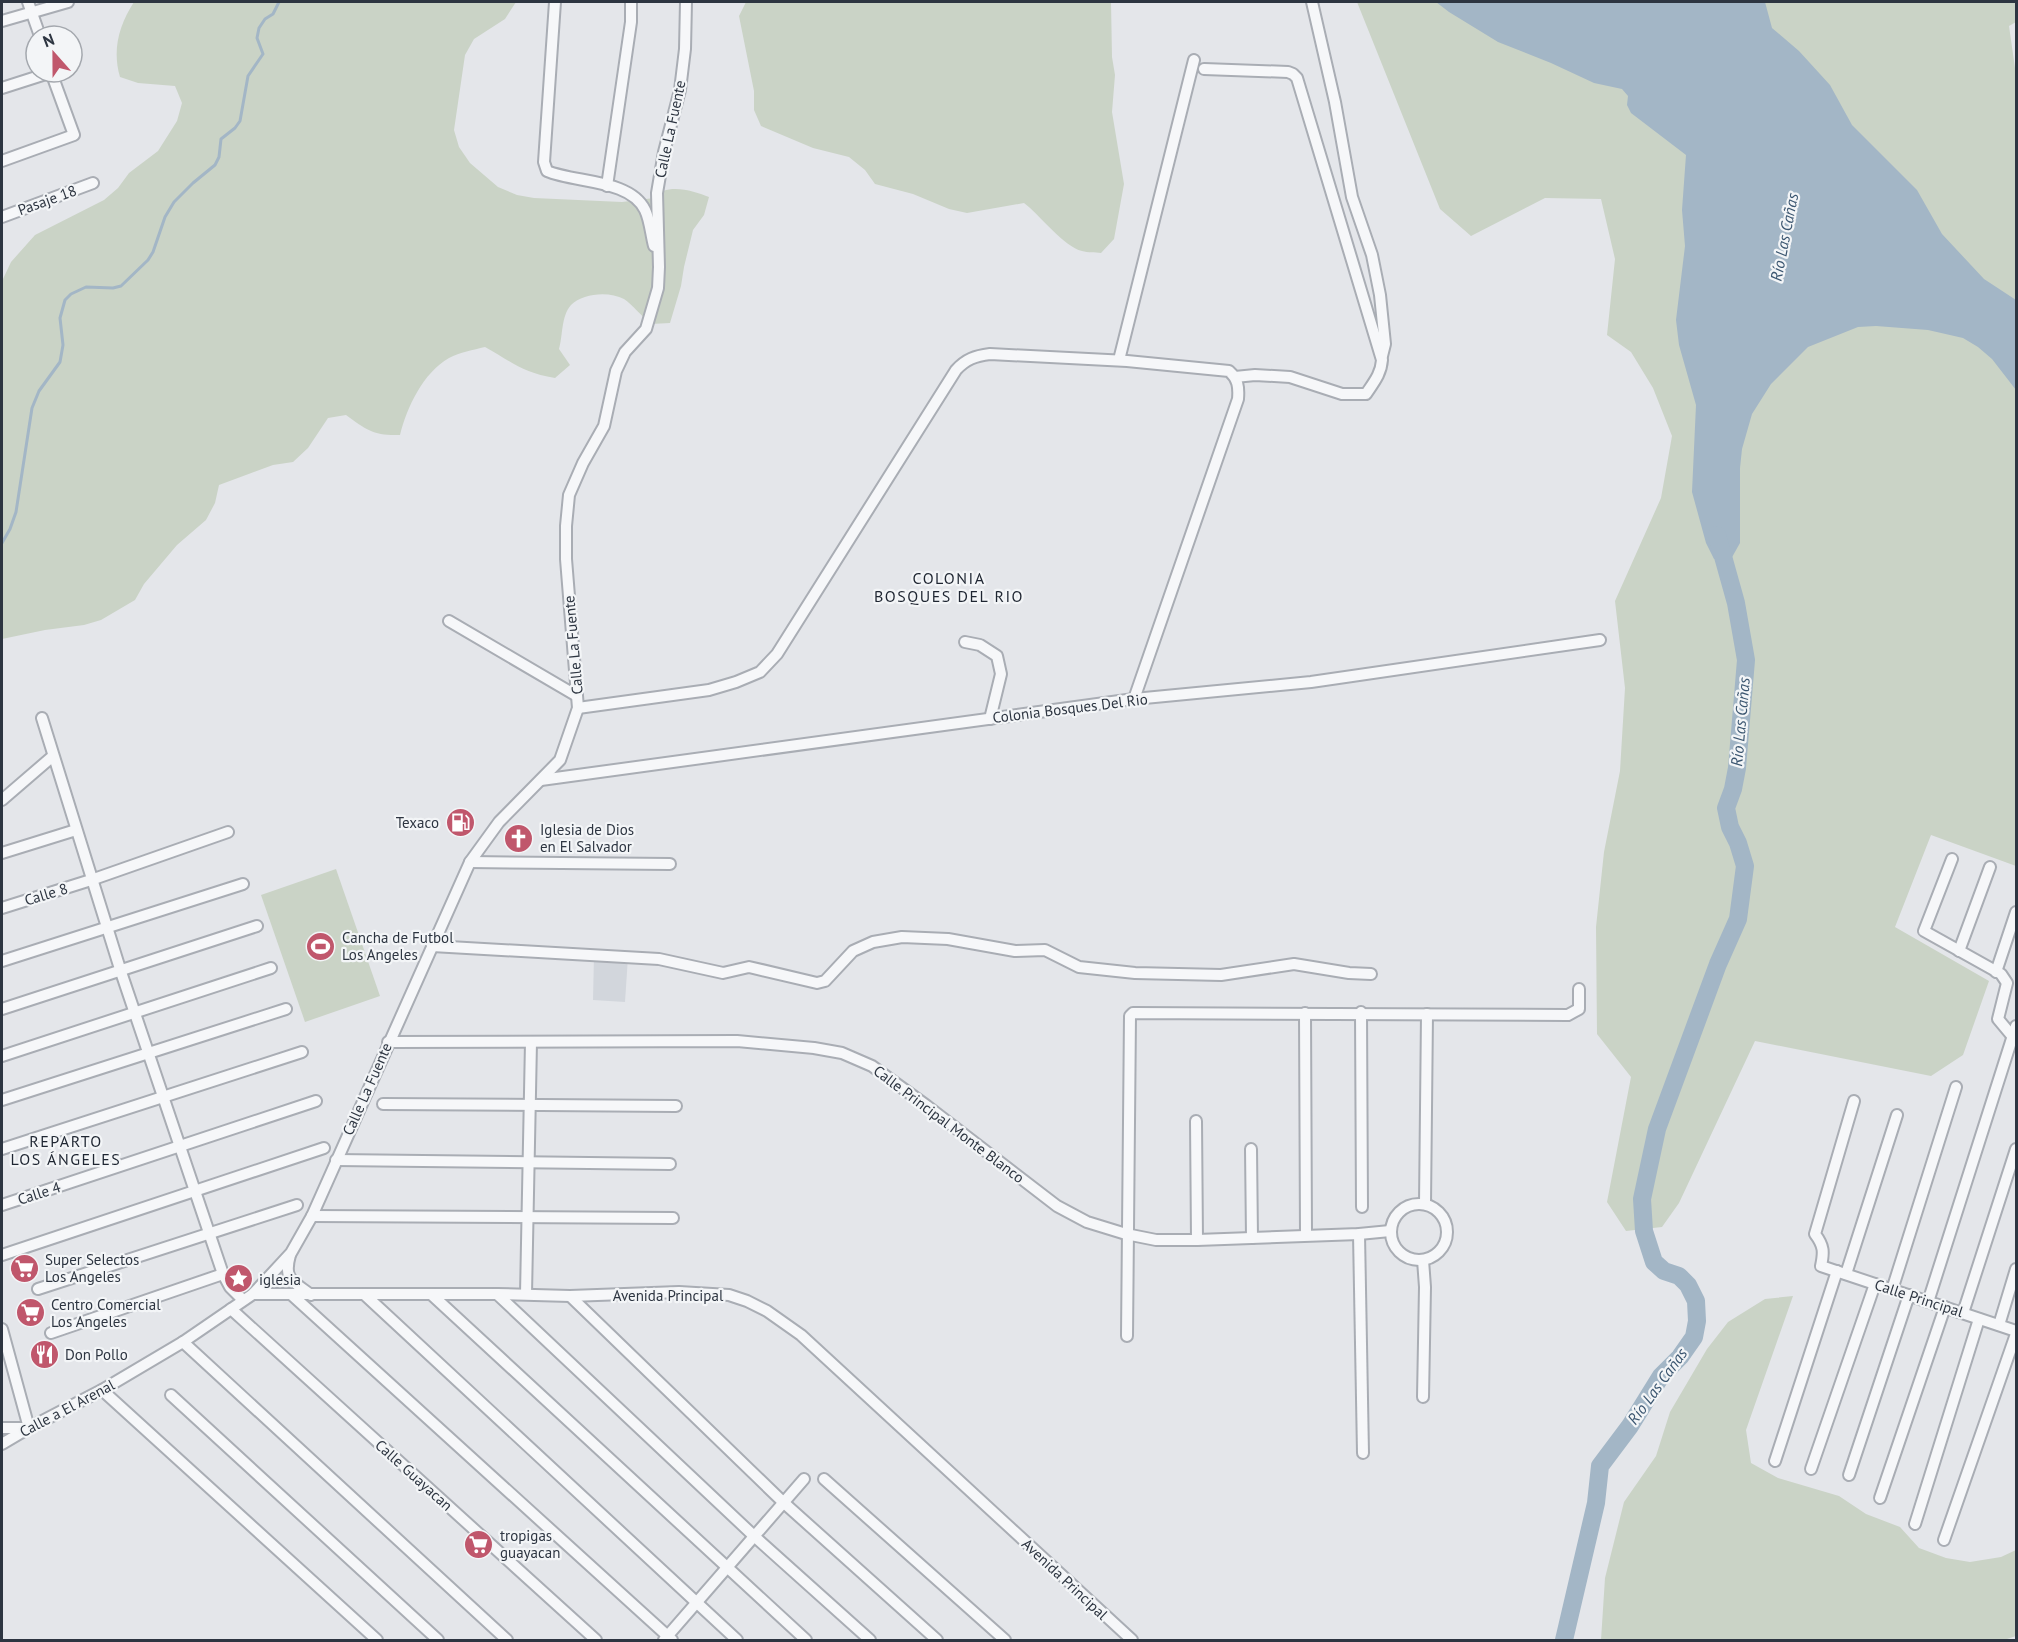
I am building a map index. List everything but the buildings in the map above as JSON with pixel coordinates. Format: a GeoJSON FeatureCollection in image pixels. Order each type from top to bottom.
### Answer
{"type":"FeatureCollection","features":[{"type":"Feature","properties":{"kind":"street"},"geometry":{"type":"LineString","coordinates":[[2,21],[30,6],[68,2]]}},
{"type":"Feature","properties":{"kind":"street"},"geometry":{"type":"LineString","coordinates":[[555,2],[544,162],[547,171],[562,177],[621,188],[636,199],[645,209],[659,267]]}},
{"type":"Feature","properties":{"kind":"street"},"geometry":{"type":"LineString","coordinates":[[607,186],[631,22],[631,2]]}},
{"type":"Feature","properties":{"kind":"street","name":"Calle La Fuente"},"geometry":{"type":"LineString","coordinates":[[248,1297],[291,1253],[312,1216],[470,862],[499,822],[560,760],[578,708],[566,560],[569,495],[583,463],[604,426],[616,371],[625,352],[646,329],[658,288],[657,193],[664,152],[680,90],[685,50],[686,2]]}},
{"type":"Feature","properties":{"kind":"street"},"geometry":{"type":"LineString","coordinates":[[1235,377],[1255,375],[1290,377],[1342,394],[1366,394],[1381,370],[1385,344],[1380,295],[1372,255],[1352,197],[1342,136],[1312,2]]}},
{"type":"Feature","properties":{"kind":"street"},"geometry":{"type":"LineString","coordinates":[[30,6],[35,24]]}},
{"type":"Feature","properties":{"kind":"street"},"geometry":{"type":"LineString","coordinates":[[1119,360],[1194,60]]}},
{"type":"Feature","properties":{"kind":"street"},"geometry":{"type":"LineString","coordinates":[[1204,69],[1288,72],[1296,78],[1382,360]]}},
{"type":"Feature","properties":{"kind":"street"},"geometry":{"type":"LineString","coordinates":[[2,88],[24,81]]}},
{"type":"Feature","properties":{"kind":"street"},"geometry":{"type":"LineString","coordinates":[[2,161],[74,135],[55,84]]}},
{"type":"Feature","properties":{"kind":"street","name":"Pasaje 18"},"geometry":{"type":"LineString","coordinates":[[2,217],[93,183]]}},
{"type":"Feature","properties":{"kind":"street"},"geometry":{"type":"LineString","coordinates":[[578,708],[709,690],[760,672],[777,654],[956,370],[965,360],[976,355],[990,354],[1119,360],[1229,371],[1235,377],[1239,388],[1238,399],[1134,699]]}},
{"type":"Feature","properties":{"kind":"street"},"geometry":{"type":"LineString","coordinates":[[449,621],[577,696]]}},
{"type":"Feature","properties":{"kind":"street","name":"Colonia Bosques Del Rio"},"geometry":{"type":"LineString","coordinates":[[540,780],[1134,699],[1311,682],[1600,640]]}},
{"type":"Feature","properties":{"kind":"street"},"geometry":{"type":"LineString","coordinates":[[965,642],[980,645],[997,656],[1001,674],[990,718]]}},
{"type":"Feature","properties":{"kind":"street"},"geometry":{"type":"LineString","coordinates":[[42,718],[120,972],[223,1274],[231,1287],[248,1297]]}},
{"type":"Feature","properties":{"kind":"street"},"geometry":{"type":"LineString","coordinates":[[2,800],[53,756]]}},
{"type":"Feature","properties":{"kind":"street"},"geometry":{"type":"LineString","coordinates":[[2,853],[76,830]]}},
{"type":"Feature","properties":{"kind":"street","name":"Calle 8"},"geometry":{"type":"LineString","coordinates":[[2,908],[91,880],[228,832]]}},
{"type":"Feature","properties":{"kind":"street"},"geometry":{"type":"LineString","coordinates":[[1928,1302],[2014,1040],[1998,1019],[2007,983],[1996,972],[1924,931],[1952,859]]}},
{"type":"Feature","properties":{"kind":"street"},"geometry":{"type":"LineString","coordinates":[[470,862],[670,864]]}},
{"type":"Feature","properties":{"kind":"street"},"geometry":{"type":"LineString","coordinates":[[1959,951],[1990,867]]}},
{"type":"Feature","properties":{"kind":"street"},"geometry":{"type":"LineString","coordinates":[[2,961],[243,884]]}},
{"type":"Feature","properties":{"kind":"street"},"geometry":{"type":"LineString","coordinates":[[1996,972],[2016,912]]}},
{"type":"Feature","properties":{"kind":"street"},"geometry":{"type":"LineString","coordinates":[[2,1009],[257,926]]}},
{"type":"Feature","properties":{"kind":"street"},"geometry":{"type":"LineString","coordinates":[[432,946],[659,959],[723,973],[749,967],[817,983],[825,981],[853,951],[873,942],[902,937],[948,939],[1015,951],[1045,950],[1079,967],[1135,974],[1221,975],[1294,964],[1349,973],[1371,974]]}},
{"type":"Feature","properties":{"kind":"street"},"geometry":{"type":"LineString","coordinates":[[2,1056],[271,968]]}},
{"type":"Feature","properties":{"kind":"street"},"geometry":{"type":"LineString","coordinates":[[1127,1336],[1126,1234],[1130,1016],[1133,1013],[1361,1012],[1385,1015],[1568,1015],[1579,1010],[1580,989]]}},
{"type":"Feature","properties":{"kind":"street"},"geometry":{"type":"LineString","coordinates":[[2,1100],[286,1009]]}},
{"type":"Feature","properties":{"kind":"street"},"geometry":{"type":"LineString","coordinates":[[1305,1012],[1306,1235]]}},
{"type":"Feature","properties":{"kind":"street"},"geometry":{"type":"LineString","coordinates":[[1361,1012],[1362,1207]]}},
{"type":"Feature","properties":{"kind":"street"},"geometry":{"type":"LineString","coordinates":[[1425,1204],[1427,1014]]}},
{"type":"Feature","properties":{"kind":"street","name":"Calle Principal Monte Blanco"},"geometry":{"type":"LineString","coordinates":[[388,1042],[737,1041],[842,1053],[872,1066],[1057,1206],[1087,1222],[1156,1240],[1390,1232]]}},
{"type":"Feature","properties":{"kind":"street"},"geometry":{"type":"LineString","coordinates":[[526,1294],[531,1042]]}},
{"type":"Feature","properties":{"kind":"street"},"geometry":{"type":"LineString","coordinates":[[2,1149],[302,1052]]}},
{"type":"Feature","properties":{"kind":"street"},"geometry":{"type":"LineString","coordinates":[[1893,1290],[1956,1087]]}},
{"type":"Feature","properties":{"kind":"street","name":"Calle 4"},"geometry":{"type":"LineString","coordinates":[[2,1205],[316,1101]]}},
{"type":"Feature","properties":{"kind":"street","name":"Calle Principal"},"geometry":{"type":"LineString","coordinates":[[1854,1101],[1815,1234],[1824,1251],[1821,1266],[2016,1332]]}},
{"type":"Feature","properties":{"kind":"street"},"geometry":{"type":"LineString","coordinates":[[383,1104],[676,1106]]}},
{"type":"Feature","properties":{"kind":"street"},"geometry":{"type":"LineString","coordinates":[[1775,1461],[1897,1115]]}},
{"type":"Feature","properties":{"kind":"street"},"geometry":{"type":"LineString","coordinates":[[1196,1121],[1197,1240]]}},
{"type":"Feature","properties":{"kind":"street"},"geometry":{"type":"LineString","coordinates":[[2,1255],[324,1148]]}},
{"type":"Feature","properties":{"kind":"street"},"geometry":{"type":"LineString","coordinates":[[1251,1149],[1252,1238]]}},
{"type":"Feature","properties":{"kind":"street"},"geometry":{"type":"LineString","coordinates":[[1964,1313],[2016,1149]]}},
{"type":"Feature","properties":{"kind":"street"},"geometry":{"type":"LineString","coordinates":[[336,1160],[670,1164]]}},
{"type":"Feature","properties":{"kind":"street"},"geometry":{"type":"LineString","coordinates":[[1416,1203],[1425,1204],[1434,1207],[1446,1223],[1448,1232],[1446,1242],[1432,1257],[1413,1260],[1396,1250],[1390,1232],[1391,1223],[1401,1209],[1416,1203]]}},
{"type":"Feature","properties":{"kind":"street"},"geometry":{"type":"LineString","coordinates":[[38,1289],[297,1205]]}},
{"type":"Feature","properties":{"kind":"street"},"geometry":{"type":"LineString","coordinates":[[312,1216],[673,1218]]}},
{"type":"Feature","properties":{"kind":"street"},"geometry":{"type":"LineString","coordinates":[[1359,1234],[1363,1453]]}},
{"type":"Feature","properties":{"kind":"street"},"geometry":{"type":"LineString","coordinates":[[291,1253],[286,1269],[288,1275],[311,1295]]}},
{"type":"Feature","properties":{"kind":"street"},"geometry":{"type":"LineString","coordinates":[[1423,1260],[1425,1287],[1423,1397]]}},
{"type":"Feature","properties":{"kind":"street"},"geometry":{"type":"LineString","coordinates":[[1999,1325],[2016,1269]]}},
{"type":"Feature","properties":{"kind":"street"},"geometry":{"type":"LineString","coordinates":[[51,1334],[223,1274]]}},
{"type":"Feature","properties":{"kind":"street"},"geometry":{"type":"LineString","coordinates":[[1811,1469],[1875,1284]]}},
{"type":"Feature","properties":{"kind":"street","name":"Avenida Principal"},"geometry":{"type":"LineString","coordinates":[[248,1297],[364,1294],[570,1296],[679,1292],[719,1294],[747,1300],[801,1335],[841,1370],[1132,1641]]}},
{"type":"Feature","properties":{"kind":"street"},"geometry":{"type":"LineString","coordinates":[[364,1294],[738,1641]]}},
{"type":"Feature","properties":{"kind":"street"},"geometry":{"type":"LineString","coordinates":[[431,1294],[806,1641]]}},
{"type":"Feature","properties":{"kind":"street"},"geometry":{"type":"LineString","coordinates":[[497,1294],[754,1536],[870,1641]]}},
{"type":"Feature","properties":{"kind":"street"},"geometry":{"type":"LineString","coordinates":[[292,1295],[668,1639],[697,1602],[804,1479]]}},
{"type":"Feature","properties":{"kind":"street"},"geometry":{"type":"LineString","coordinates":[[1849,1475],[1909,1295]]}},
{"type":"Feature","properties":{"kind":"street"},"geometry":{"type":"LineString","coordinates":[[570,1296],[783,1502],[937,1641]]}},
{"type":"Feature","properties":{"kind":"street","name":"Calle a El Arenal"},"geometry":{"type":"LineString","coordinates":[[2,1444],[102,1390],[183,1342],[248,1297]]}},
{"type":"Feature","properties":{"kind":"street"},"geometry":{"type":"LineString","coordinates":[[1880,1498],[1945,1307]]}},
{"type":"Feature","properties":{"kind":"street","name":"Calle Guayacan"},"geometry":{"type":"LineString","coordinates":[[231,1309],[597,1641]]}},
{"type":"Feature","properties":{"kind":"street"},"geometry":{"type":"LineString","coordinates":[[1915,1524],[1979,1319]]}},
{"type":"Feature","properties":{"kind":"street"},"geometry":{"type":"LineString","coordinates":[[2,1329],[4,1348],[29,1428],[2,1428]]}},
{"type":"Feature","properties":{"kind":"street"},"geometry":{"type":"LineString","coordinates":[[1944,1540],[2016,1332]]}},
{"type":"Feature","properties":{"kind":"street"},"geometry":{"type":"LineString","coordinates":[[183,1342],[507,1641]]}},
{"type":"Feature","properties":{"kind":"street"},"geometry":{"type":"LineString","coordinates":[[102,1390],[377,1641]]}},
{"type":"Feature","properties":{"kind":"street"},"geometry":{"type":"LineString","coordinates":[[171,1395],[438,1641]]}},
{"type":"Feature","properties":{"kind":"street"},"geometry":{"type":"LineString","coordinates":[[824,1479],[1005,1641]]}},
{"type":"Feature","properties":{"kind":"shaded area"},"geometry":{"type":"Polygon","coordinates":[[[134,2],[516,2],[505,19],[474,39],[465,55],[454,130],[459,147],[470,163],[498,187],[517,195],[534,198],[622,202],[654,198],[659,193],[673,189],[688,190],[709,197],[704,215],[693,230],[670,323],[651,324],[624,299],[618,296],[596,294],[576,301],[568,310],[559,349],[570,365],[555,378],[526,370],[485,347],[453,356],[431,372],[417,392],[400,435],[371,431],[346,415],[328,418],[308,448],[293,462],[273,465],[219,485],[215,503],[206,520],[177,545],[144,584],[135,600],[101,620],[84,625],[2,639],[3,279],[11,262],[35,235],[104,200],[118,188],[129,173],[158,151],[177,121],[182,103],[175,86],[138,83],[120,77],[117,57],[118,38],[124,20],[134,2]]]}},
{"type":"Feature","properties":{"kind":"shaded area"},"geometry":{"type":"Polygon","coordinates":[[[746,2],[1111,2],[1112,57],[1115,75],[1112,112],[1124,184],[1114,239],[1101,253],[1084,252],[1068,244],[1024,203],[967,213],[949,209],[913,194],[875,184],[865,170],[849,157],[813,148],[761,126],[754,110],[754,91],[739,16],[746,2]]]}},
{"type":"Feature","properties":{"kind":"shaded area"},"geometry":{"type":"Polygon","coordinates":[[[1357,2],[2016,2],[2016,22],[2009,26],[2016,75],[2016,866],[1931,835],[1895,927],[1989,981],[1963,1055],[1931,1076],[1755,1041],[1679,1203],[1662,1227],[1626,1231],[1607,1202],[1631,1077],[1597,1034],[1596,927],[1604,852],[1620,771],[1625,688],[1615,601],[1661,498],[1672,436],[1653,388],[1631,352],[1607,335],[1615,259],[1601,199],[1545,198],[1471,236],[1440,209],[1357,2]]]}},
{"type":"Feature","properties":{"kind":"shaded area","name":"Cancha de Futbol Los Angeles"},"geometry":{"type":"Polygon","coordinates":[[[336,869],[380,996],[305,1022],[261,895],[336,869]]]}},
{"type":"Feature","properties":{"kind":"shaded area"},"geometry":{"type":"Polygon","coordinates":[[[594,955],[628,957],[625,1002],[593,1000],[594,955]]]}},
{"type":"Feature","properties":{"kind":"shaded area"},"geometry":{"type":"Polygon","coordinates":[[[1793,1296],[1746,1430],[1751,1463],[1778,1478],[1839,1496],[1866,1514],[1900,1527],[1919,1548],[1946,1558],[1970,1562],[2001,1557],[2016,1550],[2016,1636],[2004,1640],[1601,1640],[1605,1578],[1624,1502],[1656,1456],[1670,1412],[1707,1349],[1728,1322],[1765,1299],[1793,1296]]]}},
{"type":"Feature","properties":{"kind":"water"},"geometry":{"type":"Polygon","coordinates":[[[1436,2],[1765,2],[1772,28],[1799,51],[1830,85],[1852,125],[1917,190],[1942,234],[1984,279],[2016,300],[2016,390],[1992,359],[1978,347],[1963,338],[1928,330],[1858,327],[1808,347],[1771,384],[1752,414],[1742,449],[1740,468],[1740,543],[1731,559],[1714,559],[1706,543],[1692,492],[1696,405],[1679,345],[1676,320],[1685,246],[1682,210],[1686,155],[1631,113],[1627,105],[1628,96],[1622,89],[1594,83],[1498,42],[1436,2]]]}},
{"type":"Feature","properties":{"kind":"waterway"},"geometry":{"type":"LineString","coordinates":[[2,543],[16,512],[32,408],[39,391],[60,362],[63,345],[60,318],[65,300],[71,294],[86,287],[121,286],[148,260],[165,217],[174,202],[215,165],[219,157],[221,139],[240,121],[248,76],[263,54],[257,38],[259,28],[265,19],[273,14],[279,2]]}},
{"type":"Feature","properties":{"kind":"waterway","name":"Río Las Cañas"},"geometry":{"type":"LineString","coordinates":[[1564,1640],[1596,1503],[1600,1466],[1630,1426],[1661,1376],[1680,1357],[1694,1337],[1697,1321],[1696,1301],[1688,1285],[1679,1276],[1664,1271],[1654,1262],[1644,1231],[1642,1199],[1657,1129],[1718,964],[1738,919],[1745,866],[1730,827],[1726,808],[1737,768],[1746,660],[1736,603],[1717,535]]}},
{"type":"Feature","properties":{"kind":"place","name":"Texaco"},"geometry":{"type":"Point","coordinates":[460,822]}},
{"type":"Feature","properties":{"kind":"place","name":"Iglesia de Dios en El Salvador"},"geometry":{"type":"Point","coordinates":[519,838]}},
{"type":"Feature","properties":{"kind":"place","name":"Cancha de Futbol Los Angeles"},"geometry":{"type":"Point","coordinates":[321,946]}},
{"type":"Feature","properties":{"kind":"place","name":"Super Selectos Los Angeles"},"geometry":{"type":"Point","coordinates":[24,1268]}},
{"type":"Feature","properties":{"kind":"place","name":"iglesia"},"geometry":{"type":"Point","coordinates":[238,1279]}},
{"type":"Feature","properties":{"kind":"place","name":"Centro Comercial Los Angeles"},"geometry":{"type":"Point","coordinates":[30,1313]}},
{"type":"Feature","properties":{"kind":"place","name":"Don Pollo"},"geometry":{"type":"Point","coordinates":[44,1354]}},
{"type":"Feature","properties":{"kind":"place","name":"tropigas guayacan"},"geometry":{"type":"Point","coordinates":[479,1544]}},
{"type":"Feature","properties":{"kind":"district","name":"COLONIA BOSQUES DEL RIO"},"geometry":{"type":"Point","coordinates":[949,587]}},
{"type":"Feature","properties":{"kind":"district","name":"REPARTO LOS ÁNGELES"},"geometry":{"type":"Point","coordinates":[66,1150]}}]}
